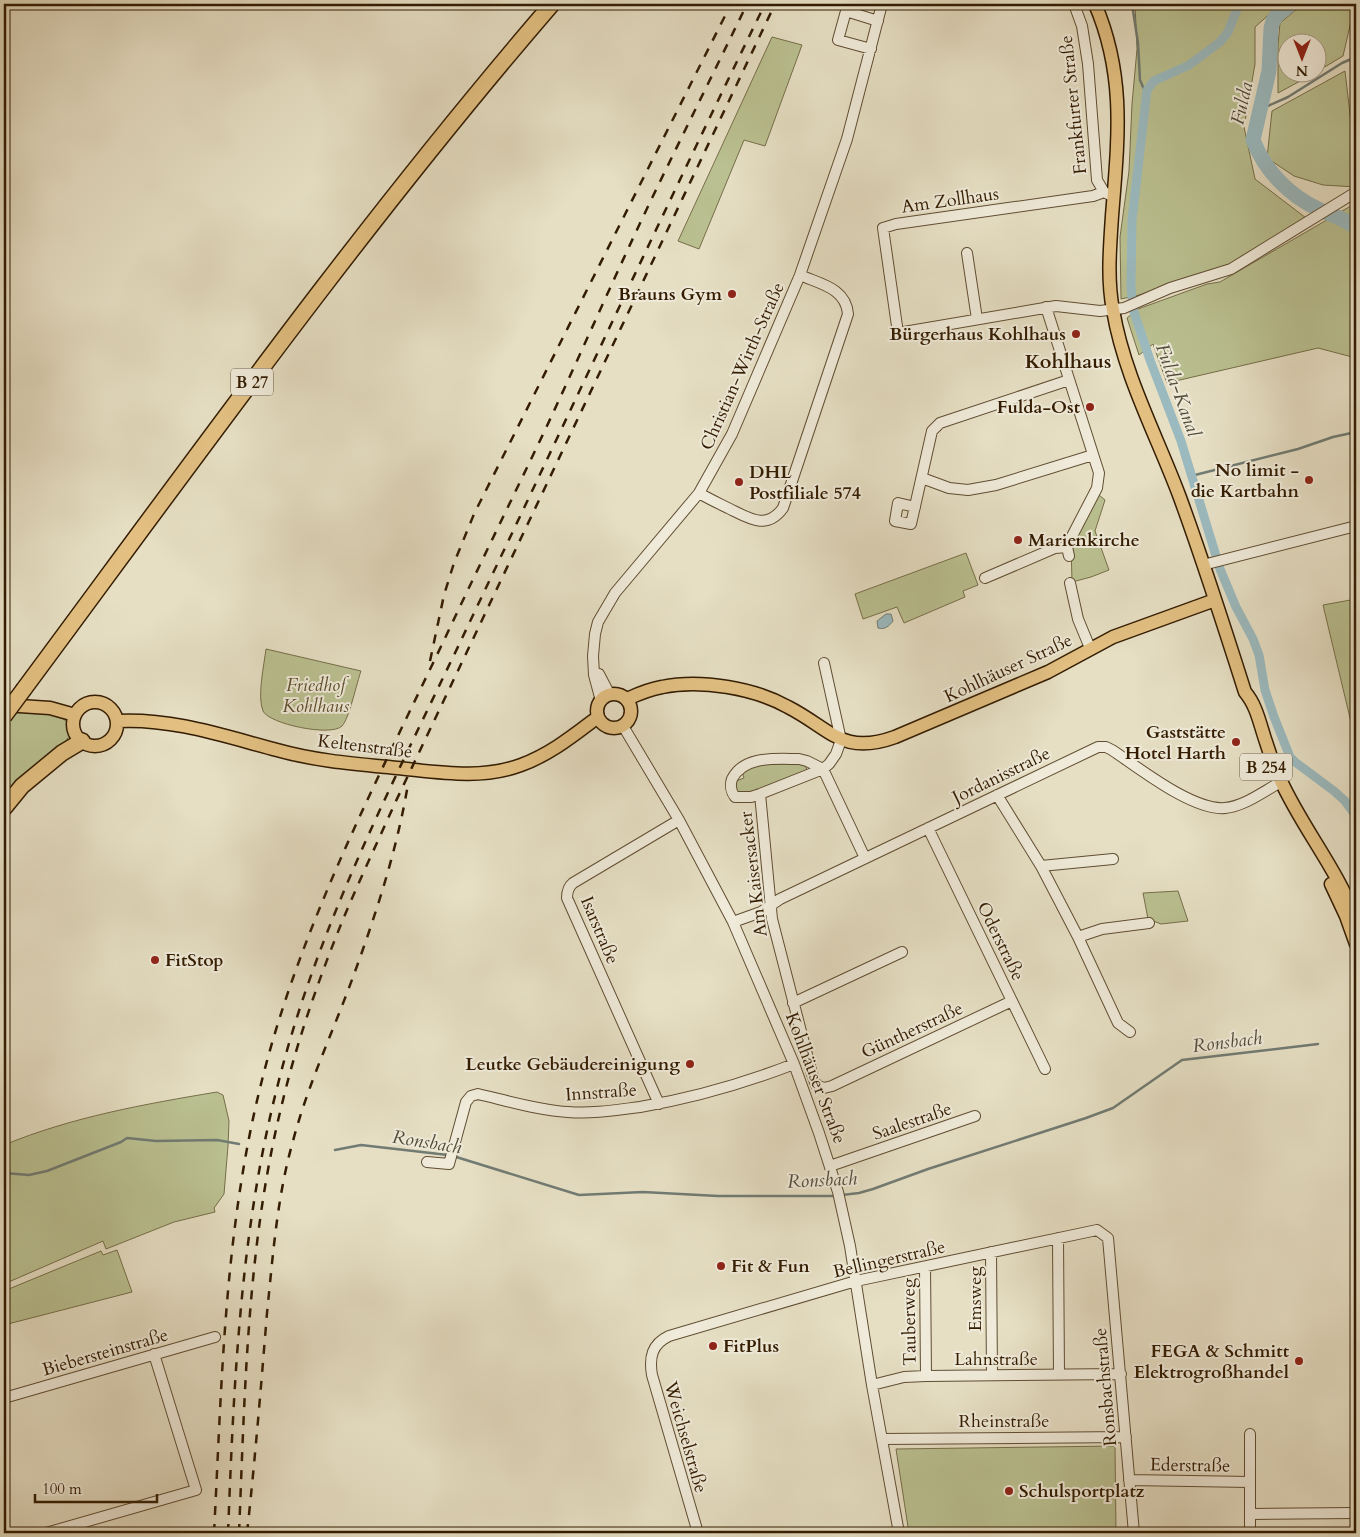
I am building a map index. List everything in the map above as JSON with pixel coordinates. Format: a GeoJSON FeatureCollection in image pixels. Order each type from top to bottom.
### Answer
{"type":"FeatureCollection","features":[{"type":"Feature","properties":{"kind":"highway","name":"B 27"},"geometry":{"type":"LineString","coordinates":[[4,716],[323,287],[425,157],[552,4]]}},
{"type":"Feature","properties":{"kind":"highway","name":"B 27"},"geometry":{"type":"LineString","coordinates":[[532,27],[561,4]]}},
{"type":"Feature","properties":{"kind":"highway"},"geometry":{"type":"LineString","coordinates":[[4,808],[22,786],[79,737]]}},
{"type":"Feature","properties":{"kind":"main road","name":"Frankfurter Straße"},"geometry":{"type":"LineString","coordinates":[[1095,4],[1108,40],[1114,64],[1116,83],[1118,149],[1109,194],[1110,275],[1119,310],[1129,369],[1179,496],[1213,562],[1215,600],[1246,692],[1251,699],[1267,745],[1278,784],[1334,888],[1356,944]]}},
{"type":"Feature","properties":{"kind":"main road","name":"Kohlhäuser Straße"},"geometry":{"type":"LineString","coordinates":[[627,699],[655,688],[676,684],[723,687],[760,695],[779,702],[841,740],[868,744],[895,737],[1048,672],[1090,648],[1126,632],[1215,600]]}},
{"type":"Feature","properties":{"kind":"main road"},"geometry":{"type":"LineString","coordinates":[[619,695],[627,699],[631,711],[629,720],[623,726],[616,728],[608,727],[602,723],[598,717],[598,707],[605,698],[619,695]]}},
{"type":"Feature","properties":{"kind":"main road"},"geometry":{"type":"LineString","coordinates":[[98,703],[110,709],[117,721],[115,734],[106,743],[91,746],[79,737],[73,721],[75,715],[85,705],[98,703]]}},
{"type":"Feature","properties":{"kind":"main road"},"geometry":{"type":"LineString","coordinates":[[4,705],[50,708],[75,715]]}},
{"type":"Feature","properties":{"kind":"main road","name":"Keltenstraße"},"geometry":{"type":"LineString","coordinates":[[117,721],[140,720],[168,723],[331,761],[468,774],[506,769],[548,754],[598,717]]}},
{"type":"Feature","properties":{"kind":"main road","name":"Frankfurter Straße"},"geometry":{"type":"LineString","coordinates":[[1278,784],[1333,870],[1347,896],[1356,920]]}},
{"type":"Feature","properties":{"kind":"street","name":"Christian-Wirth-Straße"},"geometry":{"type":"LineString","coordinates":[[605,698],[595,667],[593,645],[598,622],[608,604],[699,493],[732,434],[800,275],[847,138],[882,4]]}},
{"type":"Feature","properties":{"kind":"street","name":"Frankfurter Straße"},"geometry":{"type":"LineString","coordinates":[[1074,4],[1085,38],[1098,180],[1109,194]]}},
{"type":"Feature","properties":{"kind":"street"},"geometry":{"type":"LineString","coordinates":[[870,49],[838,40],[846,11],[878,20]]}},
{"type":"Feature","properties":{"kind":"street"},"geometry":{"type":"LineString","coordinates":[[1119,310],[1170,288],[1231,269],[1356,192]]}},
{"type":"Feature","properties":{"kind":"street","name":"Am Zollhaus"},"geometry":{"type":"LineString","coordinates":[[1109,194],[896,224],[883,228],[898,333],[1046,307],[1056,306],[1089,311],[1119,310]]}},
{"type":"Feature","properties":{"kind":"street"},"geometry":{"type":"LineString","coordinates":[[966,253],[977,319]]}},
{"type":"Feature","properties":{"kind":"street"},"geometry":{"type":"LineString","coordinates":[[699,493],[750,519],[760,521],[769,520],[777,516],[783,508],[848,314],[846,302],[840,294],[831,288],[800,275]]}},
{"type":"Feature","properties":{"kind":"street"},"geometry":{"type":"LineString","coordinates":[[985,578],[1055,548],[1068,551],[1072,533],[1097,488],[1099,474],[1046,307]]}},
{"type":"Feature","properties":{"kind":"street"},"geometry":{"type":"LineString","coordinates":[[915,507],[932,431],[940,423],[1069,380]]}},
{"type":"Feature","properties":{"kind":"street"},"geometry":{"type":"LineString","coordinates":[[922,478],[949,488],[968,490],[996,485],[1093,455]]}},
{"type":"Feature","properties":{"kind":"street"},"geometry":{"type":"LineString","coordinates":[[1213,562],[1356,526]]}},
{"type":"Feature","properties":{"kind":"street"},"geometry":{"type":"LineString","coordinates":[[1070,583],[1078,619],[1090,648]]}},
{"type":"Feature","properties":{"kind":"street"},"geometry":{"type":"LineString","coordinates":[[824,663],[841,740],[836,754],[829,764],[823,770],[760,794],[739,798],[735,797],[732,791],[731,783],[736,773],[742,767],[752,762],[799,759],[806,761],[823,770],[865,858]]}},
{"type":"Feature","properties":{"kind":"street","name":"Kohlhäuser Straße"},"geometry":{"type":"LineString","coordinates":[[623,726],[679,820],[733,922],[794,1064],[830,1166],[839,1196],[856,1282],[872,1385],[899,1533]]}},
{"type":"Feature","properties":{"kind":"street","name":"Jordanisstraße"},"geometry":{"type":"LineString","coordinates":[[733,922],[761,912],[780,899],[1098,746],[1112,750],[1193,801],[1213,807],[1226,808],[1247,801],[1278,784]]}},
{"type":"Feature","properties":{"kind":"street","name":"Am Kaisersacker"},"geometry":{"type":"LineString","coordinates":[[760,794],[772,919],[812,1074],[816,1085],[826,1088]]}},
{"type":"Feature","properties":{"kind":"street"},"geometry":{"type":"LineString","coordinates":[[997,795],[1041,866],[1078,937],[1118,1023],[1130,1032]]}},
{"type":"Feature","properties":{"kind":"street","name":"Isarstraße"},"geometry":{"type":"LineString","coordinates":[[659,1104],[567,898],[567,894],[573,883],[679,820]]}},
{"type":"Feature","properties":{"kind":"street","name":"Oderstraße"},"geometry":{"type":"LineString","coordinates":[[928,828],[1045,1069]]}},
{"type":"Feature","properties":{"kind":"street"},"geometry":{"type":"LineString","coordinates":[[1041,866],[1113,859]]}},
{"type":"Feature","properties":{"kind":"street"},"geometry":{"type":"LineString","coordinates":[[1078,937],[1102,929],[1150,923]]}},
{"type":"Feature","properties":{"kind":"street"},"geometry":{"type":"LineString","coordinates":[[793,1003],[902,952]]}},
{"type":"Feature","properties":{"kind":"street","name":"Güntherstraße"},"geometry":{"type":"LineString","coordinates":[[826,1088],[1012,1001]]}},
{"type":"Feature","properties":{"kind":"street","name":"Innstraße"},"geometry":{"type":"LineString","coordinates":[[426,1162],[449,1164],[466,1102],[471,1096],[478,1094],[550,1110],[606,1112],[659,1104],[699,1095],[794,1064]]}},
{"type":"Feature","properties":{"kind":"street","name":"Saalestraße"},"geometry":{"type":"LineString","coordinates":[[830,1166],[975,1116]]}},
{"type":"Feature","properties":{"kind":"street","name":"Bellingerstraße"},"geometry":{"type":"LineString","coordinates":[[654,1349],[659,1341],[669,1336],[856,1282],[1097,1230],[1108,1238]]}},
{"type":"Feature","properties":{"kind":"street"},"geometry":{"type":"LineString","coordinates":[[1058,1238],[1059,1375]]}},
{"type":"Feature","properties":{"kind":"street","name":"Ronsbachstraße"},"geometry":{"type":"LineString","coordinates":[[1108,1238],[1134,1533]]}},
{"type":"Feature","properties":{"kind":"street","name":"Emsweg"},"geometry":{"type":"LineString","coordinates":[[991,1252],[992,1375]]}},
{"type":"Feature","properties":{"kind":"street","name":"Tauberweg"},"geometry":{"type":"LineString","coordinates":[[925,1267],[926,1376]]}},
{"type":"Feature","properties":{"kind":"street","name":"Biebersteinstraße"},"geometry":{"type":"LineString","coordinates":[[4,1398],[215,1337]]}},
{"type":"Feature","properties":{"kind":"street","name":"Weichselstraße"},"geometry":{"type":"LineString","coordinates":[[654,1349],[650,1362],[652,1375],[698,1533]]}},
{"type":"Feature","properties":{"kind":"street"},"geometry":{"type":"LineString","coordinates":[[46,1533],[196,1490],[154,1354]]}},
{"type":"Feature","properties":{"kind":"street","name":"Lahnstraße"},"geometry":{"type":"LineString","coordinates":[[872,1385],[904,1377],[926,1376],[1121,1374]]}},
{"type":"Feature","properties":{"kind":"street"},"geometry":{"type":"LineString","coordinates":[[1250,1434],[1250,1533]]}},
{"type":"Feature","properties":{"kind":"street","name":"Rheinstraße"},"geometry":{"type":"LineString","coordinates":[[882,1439],[1126,1437]]}},
{"type":"Feature","properties":{"kind":"street","name":"Ederstraße"},"geometry":{"type":"LineString","coordinates":[[1129,1480],[1250,1482]]}},
{"type":"Feature","properties":{"kind":"street"},"geometry":{"type":"LineString","coordinates":[[1250,1514],[1356,1513]]}},
{"type":"Feature","properties":{"kind":"green space"},"geometry":{"type":"Polygon","coordinates":[[[1135,4],[1281,4],[1255,27],[1255,64],[1244,127],[1255,179],[1306,218],[1230,264],[1139,295],[1121,299],[1120,237],[1129,171],[1137,49],[1135,4]]]}},
{"type":"Feature","properties":{"kind":"green space"},"geometry":{"type":"Polygon","coordinates":[[[1303,4],[1355,4],[1343,56],[1328,65],[1328,32],[1279,32],[1280,23],[1303,4]]]}},
{"type":"Feature","properties":{"kind":"green space"},"geometry":{"type":"Polygon","coordinates":[[[772,37],[802,45],[765,146],[744,140],[699,249],[678,241],[772,37]]]}},
{"type":"Feature","properties":{"kind":"green space"},"geometry":{"type":"Polygon","coordinates":[[[1345,71],[1356,165],[1356,187],[1323,185],[1294,176],[1267,158],[1272,111],[1345,71]]]}},
{"type":"Feature","properties":{"kind":"green space"},"geometry":{"type":"Polygon","coordinates":[[[1278,82],[1298,82],[1278,93],[1278,82]]]}},
{"type":"Feature","properties":{"kind":"green space"},"geometry":{"type":"Polygon","coordinates":[[[1356,203],[1356,358],[1318,348],[1167,383],[1153,344],[1139,355],[1127,318],[1138,309],[1207,284],[1220,282],[1356,203]]]}},
{"type":"Feature","properties":{"kind":"green space"},"geometry":{"type":"Polygon","coordinates":[[[1099,495],[1105,500],[1095,531],[1109,570],[1072,582],[1071,545],[1099,495]]]}},
{"type":"Feature","properties":{"kind":"green space"},"geometry":{"type":"Polygon","coordinates":[[[966,553],[978,585],[963,591],[965,597],[904,623],[897,607],[863,619],[855,594],[966,553]]]}},
{"type":"Feature","properties":{"kind":"green space"},"geometry":{"type":"Polygon","coordinates":[[[1356,599],[1356,743],[1323,605],[1356,599]]]}},
{"type":"Feature","properties":{"kind":"green space","name":"Friedhof Kohlhaus"},"geometry":{"type":"Polygon","coordinates":[[[266,649],[361,671],[350,708],[342,726],[326,730],[301,728],[276,720],[263,711],[261,705],[261,681],[266,649]]]}},
{"type":"Feature","properties":{"kind":"green space"},"geometry":{"type":"Polygon","coordinates":[[[34,710],[63,719],[70,726],[70,735],[65,742],[4,798],[4,729],[15,712],[34,710]]]}},
{"type":"Feature","properties":{"kind":"green space"},"geometry":{"type":"Polygon","coordinates":[[[803,763],[808,771],[747,794],[738,795],[734,785],[736,781],[744,778],[742,771],[754,765],[803,763]]]}},
{"type":"Feature","properties":{"kind":"green space"},"geometry":{"type":"Polygon","coordinates":[[[1178,891],[1188,921],[1161,924],[1148,919],[1143,893],[1178,891]]]}},
{"type":"Feature","properties":{"kind":"green space"},"geometry":{"type":"Polygon","coordinates":[[[217,1092],[223,1095],[229,1121],[224,1194],[214,1208],[215,1212],[174,1222],[106,1249],[103,1241],[4,1284],[4,1145],[82,1119],[217,1092]]]}},
{"type":"Feature","properties":{"kind":"green space"},"geometry":{"type":"Polygon","coordinates":[[[117,1250],[132,1292],[4,1325],[4,1291],[101,1251],[103,1255],[117,1250]]]}},
{"type":"Feature","properties":{"kind":"green space","name":"Schulsportplatz"},"geometry":{"type":"Polygon","coordinates":[[[1115,1446],[1116,1533],[909,1533],[896,1449],[1115,1446]]]}},
{"type":"Feature","properties":{"kind":"water"},"geometry":{"type":"Polygon","coordinates":[[[886,614],[891,614],[893,621],[887,627],[878,628],[877,621],[886,614]]]}},
{"type":"Feature","properties":{"kind":"waterway"},"geometry":{"type":"LineString","coordinates":[[1132,4],[1138,43],[1140,80],[1146,94]]}},
{"type":"Feature","properties":{"kind":"waterway","name":"Fulda-Kanal"},"geometry":{"type":"LineString","coordinates":[[1239,4],[1228,32],[1220,42],[1189,65],[1154,81],[1147,90],[1132,220],[1131,287],[1133,309],[1181,441],[1220,569],[1259,655],[1265,690],[1290,757],[1334,791],[1345,801],[1356,816]]}},
{"type":"Feature","properties":{"kind":"waterway","name":"Fulda"},"geometry":{"type":"LineString","coordinates":[[1291,4],[1277,15],[1271,28],[1269,71],[1253,140],[1271,172],[1297,197],[1356,228]]}},
{"type":"Feature","properties":{"kind":"waterway"},"geometry":{"type":"LineString","coordinates":[[1261,109],[1288,97],[1342,63],[1356,57]]}},
{"type":"Feature","properties":{"kind":"waterway"},"geometry":{"type":"LineString","coordinates":[[1191,476],[1356,432]]}},
{"type":"Feature","properties":{"kind":"waterway","name":"Ronsbach"},"geometry":{"type":"LineString","coordinates":[[842,1195],[873,1189],[1113,1108],[1182,1060],[1318,1044]]}},
{"type":"Feature","properties":{"kind":"waterway","name":"Ronsbach"},"geometry":{"type":"LineString","coordinates":[[4,1173],[29,1175],[47,1171],[127,1138],[156,1141],[217,1140],[239,1144]]}},
{"type":"Feature","properties":{"kind":"waterway","name":"Ronsbach"},"geometry":{"type":"LineString","coordinates":[[335,1150],[361,1145],[448,1155]]}},
{"type":"Feature","properties":{"kind":"waterway","name":"Ronsbach"},"geometry":{"type":"LineString","coordinates":[[453,1156],[579,1195],[643,1192],[718,1196],[836,1196]]}},
{"type":"Feature","properties":{"kind":"railway"},"geometry":{"type":"LineString","coordinates":[[430,661],[444,595],[454,563],[474,514],[731,4]]}},
{"type":"Feature","properties":{"kind":"railway"},"geometry":{"type":"LineString","coordinates":[[214,1533],[223,1364],[232,1251],[239,1195],[249,1140],[261,1084],[277,1025],[318,911],[367,800],[546,428],[653,196],[747,4]]}},
{"type":"Feature","properties":{"kind":"railway"},"geometry":{"type":"LineString","coordinates":[[228,1533],[236,1363],[247,1251],[255,1195],[278,1084],[295,1023],[316,962],[364,844],[391,786],[765,4]]}},
{"type":"Feature","properties":{"kind":"railway"},"geometry":{"type":"LineString","coordinates":[[239,1533],[246,1372],[261,1210],[282,1104],[294,1057],[317,986],[344,917],[395,803],[775,4]]}},
{"type":"Feature","properties":{"kind":"railway"},"geometry":{"type":"LineString","coordinates":[[247,1533],[267,1313],[283,1183],[306,1099],[378,906],[398,833],[408,784]]}},
{"type":"Feature","properties":{"kind":"place","name":"Brauns Gym"},"geometry":{"type":"Point","coordinates":[732,294]}},
{"type":"Feature","properties":{"kind":"place","name":"Bürgerhaus Kohlhaus"},"geometry":{"type":"Point","coordinates":[1076,334]}},
{"type":"Feature","properties":{"kind":"place","name":"Fulda-Ost"},"geometry":{"type":"Point","coordinates":[1090,407]}},
{"type":"Feature","properties":{"kind":"place","name":"No limit - die Kartbahn"},"geometry":{"type":"Point","coordinates":[1309,480]}},
{"type":"Feature","properties":{"kind":"place","name":"DHL Postfiliale 574"},"geometry":{"type":"Point","coordinates":[739,482]}},
{"type":"Feature","properties":{"kind":"place","name":"Marienkirche"},"geometry":{"type":"Point","coordinates":[1018,540]}},
{"type":"Feature","properties":{"kind":"place","name":"Gaststätte Hotel Harth"},"geometry":{"type":"Point","coordinates":[1236,742]}},
{"type":"Feature","properties":{"kind":"place","name":"FitStop"},"geometry":{"type":"Point","coordinates":[155,960]}},
{"type":"Feature","properties":{"kind":"place","name":"Leutke Gebäudereinigung"},"geometry":{"type":"Point","coordinates":[690,1064]}},
{"type":"Feature","properties":{"kind":"place","name":"Fit & Fun"},"geometry":{"type":"Point","coordinates":[721,1266]}},
{"type":"Feature","properties":{"kind":"place","name":"FitPlus"},"geometry":{"type":"Point","coordinates":[713,1346]}},
{"type":"Feature","properties":{"kind":"place","name":"FEGA & Schmitt Elektrogroßhandel"},"geometry":{"type":"Point","coordinates":[1299,1361]}},
{"type":"Feature","properties":{"kind":"place","name":"Schulsportplatz"},"geometry":{"type":"Point","coordinates":[1009,1491]}},
{"type":"Feature","properties":{"kind":"district","name":"Kohlhaus"},"geometry":{"type":"Point","coordinates":[1068,361]}}]}
